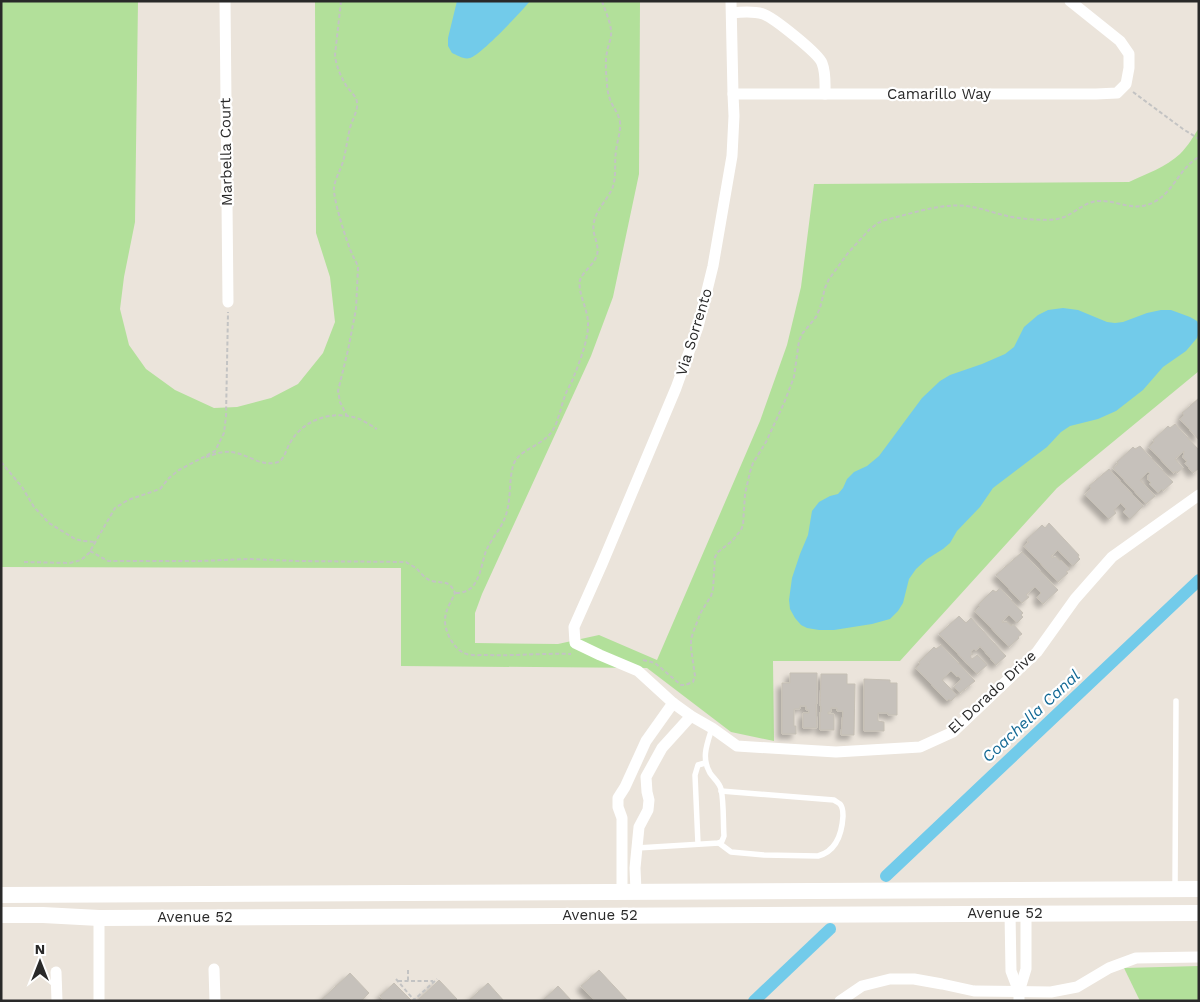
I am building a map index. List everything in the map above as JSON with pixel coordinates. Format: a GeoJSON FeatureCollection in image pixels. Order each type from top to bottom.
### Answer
{"type":"FeatureCollection","features":[{"type":"Feature","properties":{"kind":"main road"},"geometry":{"type":"LineString","coordinates":[[1,883],[98,895]]}},
{"type":"Feature","properties":{"kind":"main road"},"geometry":{"type":"LineString","coordinates":[[1017,913],[1017,902],[1024,899],[1069,899],[1108,889]]}},
{"type":"Feature","properties":{"kind":"main road"},"geometry":{"type":"LineString","coordinates":[[1078,913],[1116,904],[1150,904],[1164,900],[1171,889]]}},
{"type":"Feature","properties":{"kind":"main road","name":"Avenue 52"},"geometry":{"type":"LineString","coordinates":[[1,895],[1199,889]]}},
{"type":"Feature","properties":{"kind":"main road"},"geometry":{"type":"LineString","coordinates":[[532,915],[574,904],[631,903],[629,891]]}},
{"type":"Feature","properties":{"kind":"main road"},"geometry":{"type":"LineString","coordinates":[[654,915],[658,903],[664,901],[714,901],[763,891]]}},
{"type":"Feature","properties":{"kind":"main road"},"geometry":{"type":"LineString","coordinates":[[284,917],[285,908],[288,904],[354,903],[384,893]]}},
{"type":"Feature","properties":{"kind":"main road","name":"Avenue 52"},"geometry":{"type":"LineString","coordinates":[[1,915],[43,914],[99,918],[1199,913]]}},
{"type":"Feature","properties":{"kind":"main road"},"geometry":{"type":"LineString","coordinates":[[1,926],[99,918]]}},
{"type":"Feature","properties":{"kind":"street","name":"Marbella Court"},"geometry":{"type":"LineString","coordinates":[[225,1],[228,302]]}},
{"type":"Feature","properties":{"kind":"street"},"geometry":{"type":"LineString","coordinates":[[1070,1],[1120,41],[1129,54],[1129,68],[1126,84],[1124,85]]}},
{"type":"Feature","properties":{"kind":"street"},"geometry":{"type":"LineString","coordinates":[[731,7],[743,12],[763,14],[788,29],[822,60],[825,74],[825,94]]}},
{"type":"Feature","properties":{"kind":"street","name":"Via Sorrento"},"geometry":{"type":"LineString","coordinates":[[574,648],[574,627],[676,388],[698,326],[713,266],[732,156],[734,116],[731,7]]}},
{"type":"Feature","properties":{"kind":"street","name":"Camarillo Way"},"geometry":{"type":"LineString","coordinates":[[732,94],[1096,94],[1117,93],[1124,85]]}},
{"type":"Feature","properties":{"kind":"street","name":"El Dorado Drive"},"geometry":{"type":"LineString","coordinates":[[574,648],[600,655],[638,671],[690,716],[712,728],[737,746],[836,752],[920,747],[953,732],[1036,652],[1075,599],[1112,557],[1199,495]]}},
{"type":"Feature","properties":{"kind":"street"},"geometry":{"type":"LineString","coordinates":[[629,891],[622,818],[618,807],[618,798],[646,741],[673,703]]}},
{"type":"Feature","properties":{"kind":"street"},"geometry":{"type":"LineString","coordinates":[[629,891],[635,868],[639,826],[648,810],[649,800],[646,777],[662,748],[690,716]]}},
{"type":"Feature","properties":{"kind":"street"},"geometry":{"type":"LineString","coordinates":[[625,787],[647,792]]}},
{"type":"Feature","properties":{"kind":"street"},"geometry":{"type":"LineString","coordinates":[[1017,913],[1011,971],[1019,996]]}},
{"type":"Feature","properties":{"kind":"street"},"geometry":{"type":"LineString","coordinates":[[1017,913],[1026,969],[1019,996]]}},
{"type":"Feature","properties":{"kind":"street"},"geometry":{"type":"LineString","coordinates":[[99,918],[99,1001]]}},
{"type":"Feature","properties":{"kind":"street"},"geometry":{"type":"LineString","coordinates":[[840,1001],[862,986],[890,979],[914,979],[974,991],[1019,996],[1077,987],[1109,968],[1136,958],[1199,957]]}},
{"type":"Feature","properties":{"kind":"street"},"geometry":{"type":"LineString","coordinates":[[214,969],[215,1001]]}},
{"type":"Feature","properties":{"kind":"street"},"geometry":{"type":"LineString","coordinates":[[56,972],[57,1001]]}},
{"type":"Feature","properties":{"kind":"lane"},"geometry":{"type":"LineString","coordinates":[[1171,889],[1176,701]]}},
{"type":"Feature","properties":{"kind":"lane"},"geometry":{"type":"LineString","coordinates":[[712,728],[706,747],[706,763],[722,792],[724,836],[719,844]]}},
{"type":"Feature","properties":{"kind":"lane"},"geometry":{"type":"LineString","coordinates":[[698,844],[695,775],[698,765],[706,763]]}},
{"type":"Feature","properties":{"kind":"lane"},"geometry":{"type":"LineString","coordinates":[[637,848],[719,844],[731,852],[818,856],[829,851],[842,829],[843,810],[840,804],[834,800],[722,792]]}},
{"type":"Feature","properties":{"kind":"path"},"geometry":{"type":"LineString","coordinates":[[341,1],[335,55],[336,62],[343,79],[358,104],[334,189],[334,198],[358,268],[356,309],[338,391],[340,402],[347,416]]}},
{"type":"Feature","properties":{"kind":"path"},"geometry":{"type":"LineString","coordinates":[[455,593],[462,593],[470,589],[477,580],[486,552],[507,512],[514,464],[520,455],[542,442],[551,433],[559,417],[582,354],[588,320],[580,291],[580,280],[594,262],[597,254],[598,244],[593,229],[594,222],[614,183],[616,149],[620,134],[619,116],[612,104],[608,91],[606,62],[611,28],[602,1]]}},
{"type":"Feature","properties":{"kind":"path"},"geometry":{"type":"LineString","coordinates":[[1124,85],[1199,139]]}},
{"type":"Feature","properties":{"kind":"path"},"geometry":{"type":"LineString","coordinates":[[642,660],[655,663],[681,684],[686,685],[693,682],[695,676],[691,648],[692,639],[701,612],[713,589],[715,557],[718,552],[732,541],[743,525],[745,494],[750,472],[766,442],[794,377],[799,341],[802,334],[816,317],[829,279],[848,252],[869,230],[885,220],[936,207],[968,207],[1019,218],[1057,219],[1067,216],[1095,201],[1133,207],[1141,206],[1152,203],[1162,197],[1169,191],[1183,170],[1199,157]]}},
{"type":"Feature","properties":{"kind":"path"},"geometry":{"type":"LineString","coordinates":[[24,562],[70,563],[82,560],[115,508],[128,500],[160,489],[179,470],[216,451],[224,432],[226,416],[228,302]]}},
{"type":"Feature","properties":{"kind":"path"},"geometry":{"type":"LineString","coordinates":[[202,458],[229,452],[266,462],[279,461],[283,458],[298,432],[306,425],[324,417],[355,417],[377,429]]}},
{"type":"Feature","properties":{"kind":"path"},"geometry":{"type":"LineString","coordinates":[[1,462],[22,487],[34,507],[49,523],[76,539],[95,542]]}},
{"type":"Feature","properties":{"kind":"path"},"geometry":{"type":"LineString","coordinates":[[90,550],[108,561],[248,559],[406,562],[431,581],[450,584],[455,593]]}},
{"type":"Feature","properties":{"kind":"path"},"geometry":{"type":"LineString","coordinates":[[455,593],[449,604],[445,623],[447,632],[462,653],[502,656],[556,653],[574,648]]}},
{"type":"Feature","properties":{"kind":"path"},"geometry":{"type":"LineString","coordinates":[[408,970],[408,981]]}},
{"type":"Feature","properties":{"kind":"path"},"geometry":{"type":"LineString","coordinates":[[397,980],[408,981],[424,980],[434,982],[414,1000],[397,980]]}},
{"type":"Feature","properties":{"kind":"green space"},"geometry":{"type":"Polygon","coordinates":[[[1,1],[138,1],[135,222],[120,309],[129,345],[146,369],[175,390],[214,408],[237,407],[271,398],[298,384],[323,353],[335,322],[330,277],[316,233],[315,1],[640,1],[639,174],[613,297],[591,356],[482,594],[475,613],[475,643],[558,644],[599,635],[657,660],[760,421],[787,345],[801,287],[814,184],[1129,182],[1169,163],[1186,148],[1199,128],[1199,371],[1057,488],[900,661],[773,661],[774,741],[731,732],[647,668],[401,666],[401,568],[1,567],[1,1]]]}},
{"type":"Feature","properties":{"kind":"green space"},"geometry":{"type":"Polygon","coordinates":[[[1199,966],[1199,1001],[1140,1001],[1124,968],[1199,966]]]}},
{"type":"Feature","properties":{"kind":"water"},"geometry":{"type":"Polygon","coordinates":[[[457,1],[530,1],[491,42],[470,58],[463,58],[452,53],[448,46],[448,38],[457,1]]]}},
{"type":"Feature","properties":{"kind":"water"},"geometry":{"type":"Polygon","coordinates":[[[1063,308],[1078,310],[1107,322],[1115,323],[1147,313],[1171,310],[1197,321],[1199,332],[1197,338],[1186,351],[1163,367],[1143,390],[1116,411],[1098,419],[1070,426],[1061,432],[1047,447],[993,488],[980,507],[957,531],[950,543],[916,569],[909,579],[903,603],[890,619],[834,630],[819,630],[801,625],[790,609],[789,600],[792,578],[808,535],[812,511],[819,502],[838,494],[847,479],[854,472],[867,466],[879,456],[922,398],[940,381],[950,375],[1005,354],[1014,347],[1024,327],[1038,315],[1048,310],[1063,308]]]}},
{"type":"Feature","properties":{"kind":"building"},"geometry":{"type":"Polygon","coordinates":[[[1199,398],[1199,440],[1180,419],[1184,415],[1182,413],[1199,398]]]}},
{"type":"Feature","properties":{"kind":"building"},"geometry":{"type":"Polygon","coordinates":[[[1175,424],[1199,450],[1199,470],[1193,473],[1185,463],[1187,461],[1183,458],[1184,451],[1175,459],[1183,468],[1177,473],[1176,471],[1173,473],[1149,447],[1154,442],[1153,440],[1168,426],[1170,428],[1175,424]]]}},
{"type":"Feature","properties":{"kind":"building"},"geometry":{"type":"Polygon","coordinates":[[[1140,446],[1173,482],[1158,493],[1149,484],[1151,483],[1148,480],[1148,475],[1150,474],[1148,472],[1140,480],[1155,496],[1146,504],[1113,468],[1133,447],[1135,449],[1140,446]]]}},
{"type":"Feature","properties":{"kind":"building"},"geometry":{"type":"Polygon","coordinates":[[[1109,469],[1143,506],[1130,519],[1123,512],[1126,509],[1121,503],[1114,510],[1116,513],[1109,519],[1085,495],[1091,488],[1089,486],[1109,469]]]}},
{"type":"Feature","properties":{"kind":"building"},"geometry":{"type":"Polygon","coordinates":[[[1049,523],[1079,555],[1080,559],[1073,566],[1058,550],[1051,556],[1061,560],[1070,569],[1058,582],[1024,546],[1029,542],[1026,540],[1042,525],[1045,528],[1049,523]]]}},
{"type":"Feature","properties":{"kind":"building"},"geometry":{"type":"Polygon","coordinates":[[[1022,552],[1058,590],[1043,604],[1037,597],[1041,593],[1035,587],[1026,595],[1029,597],[1022,603],[996,575],[1022,552]]]}},
{"type":"Feature","properties":{"kind":"building"},"geometry":{"type":"Polygon","coordinates":[[[1000,588],[1023,613],[1021,615],[1023,617],[1017,623],[1009,615],[1002,621],[1003,623],[1007,622],[1011,626],[1013,624],[1022,634],[1009,647],[975,611],[980,607],[978,605],[993,590],[996,592],[1000,588]]]}},
{"type":"Feature","properties":{"kind":"building"},"geometry":{"type":"Polygon","coordinates":[[[959,616],[966,623],[971,618],[1006,656],[996,665],[980,646],[976,651],[974,649],[971,652],[973,654],[970,656],[972,659],[977,655],[987,665],[977,674],[939,634],[959,616]]]}},
{"type":"Feature","properties":{"kind":"building"},"geometry":{"type":"Polygon","coordinates":[[[941,645],[975,681],[960,693],[954,687],[961,679],[951,671],[942,680],[957,695],[951,701],[949,699],[947,701],[916,668],[920,664],[919,662],[934,647],[936,649],[941,645]]]}},
{"type":"Feature","properties":{"kind":"building"},"geometry":{"type":"Polygon","coordinates":[[[790,673],[817,673],[817,728],[803,728],[803,713],[809,713],[809,710],[806,710],[806,706],[800,706],[800,709],[794,709],[796,734],[782,734],[782,683],[790,683],[790,673]]]}},
{"type":"Feature","properties":{"kind":"building"},"geometry":{"type":"Polygon","coordinates":[[[821,674],[847,674],[847,684],[855,684],[854,735],[841,735],[843,711],[837,711],[837,708],[831,708],[831,712],[828,712],[828,714],[834,714],[834,730],[820,730],[821,674]]]}},
{"type":"Feature","properties":{"kind":"building"},"geometry":{"type":"Polygon","coordinates":[[[864,679],[890,680],[890,683],[897,683],[897,715],[878,713],[878,721],[884,722],[884,731],[864,731],[864,679]]]}},
{"type":"Feature","properties":{"kind":"building"},"geometry":{"type":"Polygon","coordinates":[[[599,970],[627,1000],[595,1001],[581,986],[599,970]]]}},
{"type":"Feature","properties":{"kind":"building"},"geometry":{"type":"Polygon","coordinates":[[[350,973],[369,993],[361,1001],[320,1001],[350,973]]]}},
{"type":"Feature","properties":{"kind":"building"},"geometry":{"type":"Polygon","coordinates":[[[439,980],[457,999],[455,1001],[417,1001],[439,980]]]}},
{"type":"Feature","properties":{"kind":"building"},"geometry":{"type":"Polygon","coordinates":[[[394,983],[411,1001],[384,1001],[380,996],[394,983]]]}},
{"type":"Feature","properties":{"kind":"building"},"geometry":{"type":"Polygon","coordinates":[[[488,983],[504,1001],[468,1001],[488,983]]]}},
{"type":"Feature","properties":{"kind":"building"},"geometry":{"type":"Polygon","coordinates":[[[558,986],[572,1001],[542,1001],[558,986]]]}},
{"type":"Feature","properties":{"kind":"waterway","name":"Coachella Canal"},"geometry":{"type":"LineString","coordinates":[[886,876],[1199,580]]}},
{"type":"Feature","properties":{"kind":"waterway","name":"Coachella Canal"},"geometry":{"type":"LineString","coordinates":[[754,1001],[830,929]]}}]}
